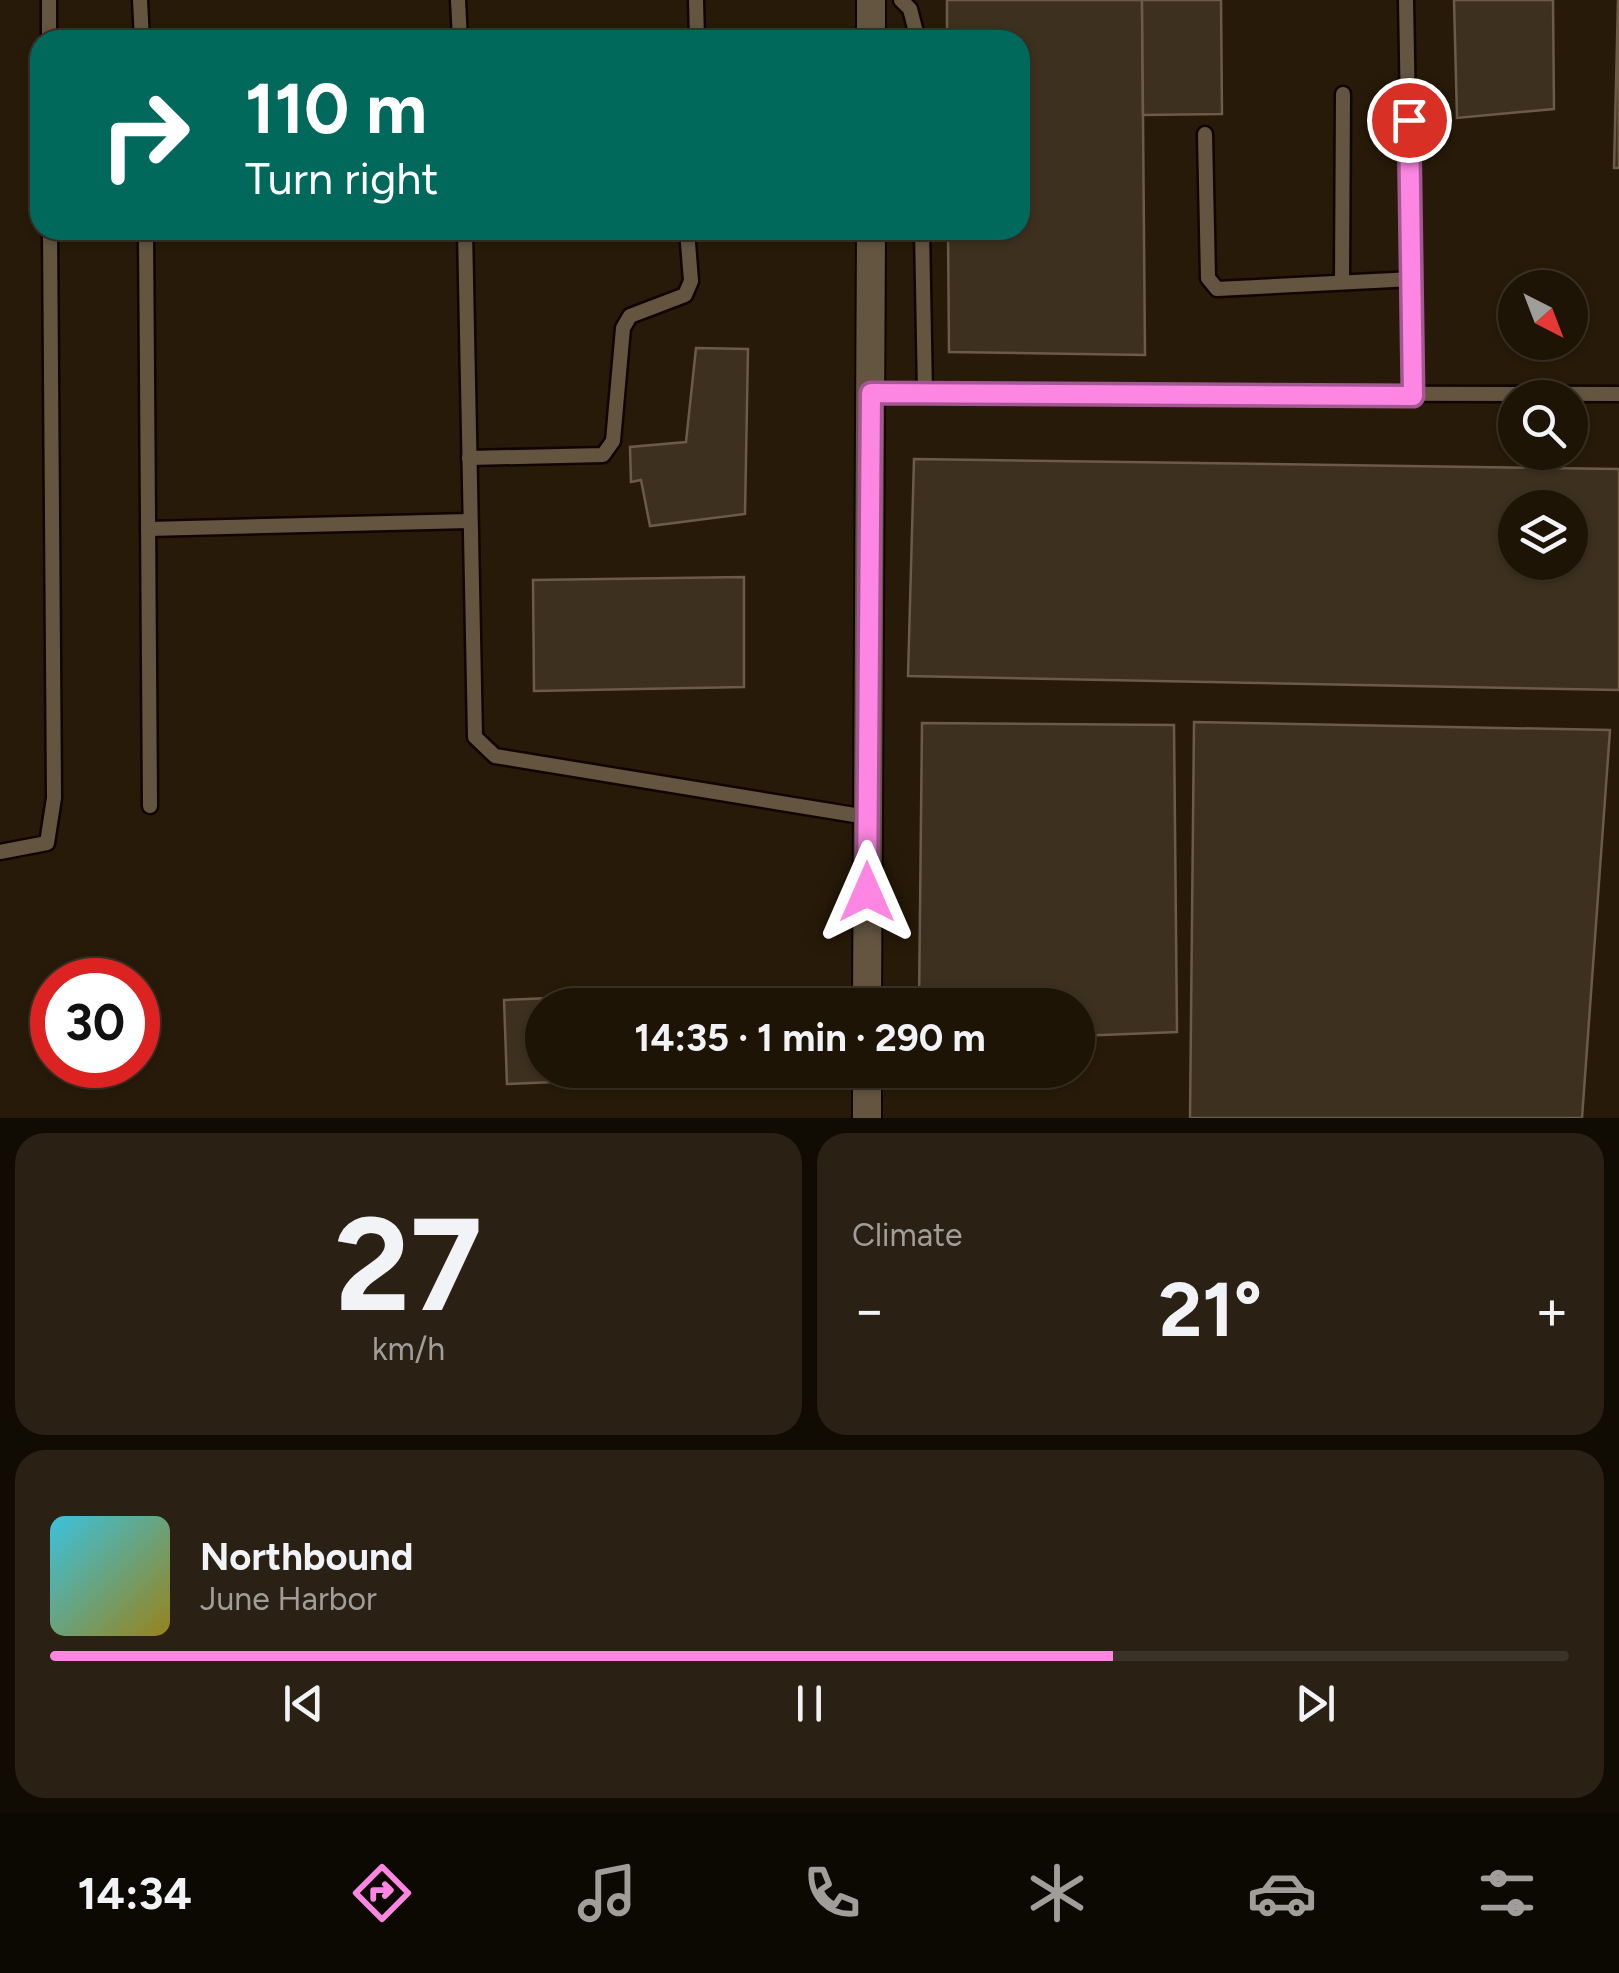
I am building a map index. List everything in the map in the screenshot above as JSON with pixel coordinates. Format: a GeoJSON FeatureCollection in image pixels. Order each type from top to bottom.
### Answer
{"type":"FeatureCollection","features":[{"type":"Feature","properties":{"kind":"street"},"geometry":{"type":"LineString","coordinates":[[871,0],[871,30]]}},
{"type":"Feature","properties":{"kind":"street"},"geometry":{"type":"LineString","coordinates":[[867,988],[871,240]]}},
{"type":"Feature","properties":{"kind":"street"},"geometry":{"type":"LineString","coordinates":[[867,1088],[867,1118]]}},
{"type":"Feature","properties":{"kind":"lane"},"geometry":{"type":"LineString","coordinates":[[49,0],[49,30]]}},
{"type":"Feature","properties":{"kind":"lane"},"geometry":{"type":"LineString","coordinates":[[140,0],[142,30]]}},
{"type":"Feature","properties":{"kind":"lane"},"geometry":{"type":"LineString","coordinates":[[458,0],[460,30]]}},
{"type":"Feature","properties":{"kind":"lane"},"geometry":{"type":"LineString","coordinates":[[696,0],[697,30]]}},
{"type":"Feature","properties":{"kind":"lane"},"geometry":{"type":"LineString","coordinates":[[901,0],[910,9],[915,30]]}},
{"type":"Feature","properties":{"kind":"lane"},"geometry":{"type":"LineString","coordinates":[[1406,0],[1413,396]]}},
{"type":"Feature","properties":{"kind":"lane"},"geometry":{"type":"LineString","coordinates":[[1342,282],[1343,94]]}},
{"type":"Feature","properties":{"kind":"lane"},"geometry":{"type":"LineString","coordinates":[[1204,134],[1208,278],[1217,290],[1413,279]]}},
{"type":"Feature","properties":{"kind":"lane"},"geometry":{"type":"LineString","coordinates":[[0,852],[47,843],[54,798],[50,240]]}},
{"type":"Feature","properties":{"kind":"lane"},"geometry":{"type":"LineString","coordinates":[[146,240],[150,806]]}},
{"type":"Feature","properties":{"kind":"lane"},"geometry":{"type":"LineString","coordinates":[[465,240],[475,737],[484,750],[495,756],[867,817]]}},
{"type":"Feature","properties":{"kind":"lane"},"geometry":{"type":"LineString","coordinates":[[469,458],[603,455],[612,440],[624,328],[630,316],[686,295],[691,282],[688,240]]}},
{"type":"Feature","properties":{"kind":"lane"},"geometry":{"type":"LineString","coordinates":[[922,240],[925,394]]}},
{"type":"Feature","properties":{"kind":"lane"},"geometry":{"type":"LineString","coordinates":[[871,393],[1619,394]]}},
{"type":"Feature","properties":{"kind":"lane"},"geometry":{"type":"LineString","coordinates":[[148,528],[470,521]]}},
{"type":"Feature","properties":{"kind":"building"},"geometry":{"type":"Polygon","coordinates":[[[947,0],[1142,0],[1145,355],[949,352],[948,240],[1030,240],[1030,30],[947,30],[947,0]]]}},
{"type":"Feature","properties":{"kind":"building"},"geometry":{"type":"Polygon","coordinates":[[[1142,0],[1221,0],[1222,114],[1143,115],[1142,0]]]}},
{"type":"Feature","properties":{"kind":"building"},"geometry":{"type":"Polygon","coordinates":[[[1454,0],[1553,0],[1554,109],[1457,118],[1454,0]]]}},
{"type":"Feature","properties":{"kind":"building"},"geometry":{"type":"Polygon","coordinates":[[[1618,0],[1619,168],[1614,168],[1618,0]]]}},
{"type":"Feature","properties":{"kind":"building"},"geometry":{"type":"Polygon","coordinates":[[[696,348],[748,349],[745,514],[650,526],[641,480],[631,482],[630,447],[686,442],[696,348]]]}},
{"type":"Feature","properties":{"kind":"building"},"geometry":{"type":"Polygon","coordinates":[[[914,459],[1619,469],[1619,690],[908,676],[914,459]]]}},
{"type":"Feature","properties":{"kind":"building"},"geometry":{"type":"Polygon","coordinates":[[[744,577],[744,687],[534,691],[533,580],[744,577]]]}},
{"type":"Feature","properties":{"kind":"building"},"geometry":{"type":"Polygon","coordinates":[[[1194,722],[1610,730],[1582,1118],[1190,1118],[1194,722]]]}},
{"type":"Feature","properties":{"kind":"building"},"geometry":{"type":"Polygon","coordinates":[[[922,723],[1174,725],[1177,1032],[1095,1035],[1095,988],[919,988],[922,723]]]}},
{"type":"Feature","properties":{"kind":"building"},"geometry":{"type":"Polygon","coordinates":[[[525,999],[525,1083],[507,1084],[504,1000],[525,999]]]}},
{"type":"Feature","properties":{"kind":"route"},"geometry":{"type":"LineString","coordinates":[[867,892],[871,393],[1413,396],[1409,120]]}}]}
